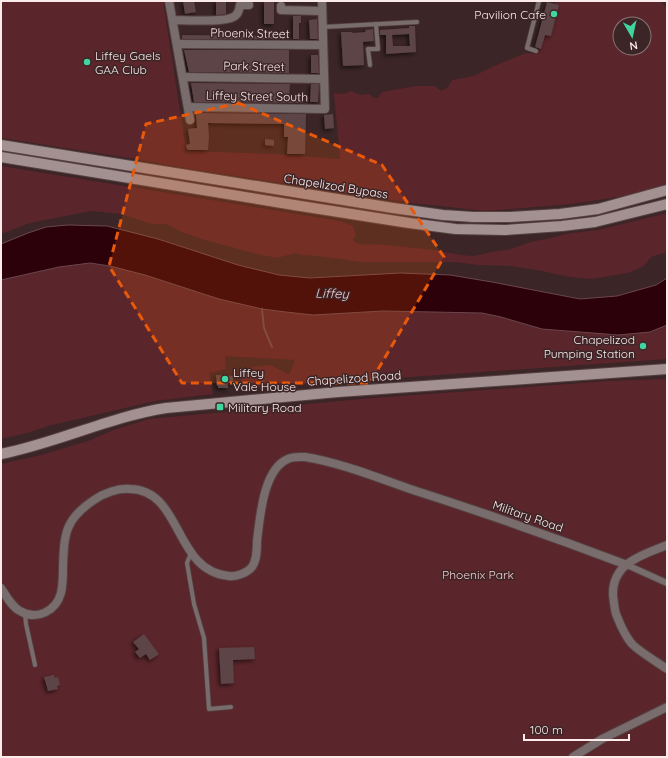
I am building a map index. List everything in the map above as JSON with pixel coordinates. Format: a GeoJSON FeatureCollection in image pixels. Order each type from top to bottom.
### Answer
{"type":"FeatureCollection","features":[{"type":"Feature","properties":{"kind":"main road","name":"Chapelizod Bypass"},"geometry":{"type":"LineString","coordinates":[[1,145],[443,215],[510,217],[560,214],[598,209],[667,190]]}},
{"type":"Feature","properties":{"kind":"main road"},"geometry":{"type":"LineString","coordinates":[[1,157],[301,206],[456,229],[505,230],[562,226],[595,222],[667,204]]}},
{"type":"Feature","properties":{"kind":"main road","name":"Chapelizod Road"},"geometry":{"type":"LineString","coordinates":[[1,454],[52,441],[141,412],[166,408],[338,392],[667,369]]}},
{"type":"Feature","properties":{"kind":"street"},"geometry":{"type":"LineString","coordinates":[[169,1],[190,120]]}},
{"type":"Feature","properties":{"kind":"street"},"geometry":{"type":"LineString","coordinates":[[322,1],[324,79]]}},
{"type":"Feature","properties":{"kind":"street"},"geometry":{"type":"LineString","coordinates":[[173,20],[230,19],[238,13],[240,5],[249,5]]}},
{"type":"Feature","properties":{"kind":"street"},"geometry":{"type":"LineString","coordinates":[[281,6],[281,10],[322,11]]}},
{"type":"Feature","properties":{"kind":"street","name":"Phoenix Street"},"geometry":{"type":"LineString","coordinates":[[177,44],[324,45]]}},
{"type":"Feature","properties":{"kind":"street","name":"Park Street"},"geometry":{"type":"LineString","coordinates":[[183,77],[324,79]]}},
{"type":"Feature","properties":{"kind":"street","name":"Liffey Street South"},"geometry":{"type":"LineString","coordinates":[[188,107],[325,108],[324,79]]}},
{"type":"Feature","properties":{"kind":"street","name":"Military Road"},"geometry":{"type":"LineString","coordinates":[[25,613],[38,615],[45,613],[53,608],[61,593],[65,540],[68,526],[74,515],[97,498],[124,488],[136,489],[154,497],[162,504],[171,516],[184,543],[191,553],[206,568],[217,574],[231,577],[239,575],[252,566],[256,554],[261,509],[266,488],[272,474],[286,459],[295,457],[304,457],[337,465],[478,511],[626,565]]}},
{"type":"Feature","properties":{"kind":"street"},"geometry":{"type":"LineString","coordinates":[[667,546],[639,556],[626,565],[618,573],[613,586],[614,608],[621,627],[632,644],[667,669]]}},
{"type":"Feature","properties":{"kind":"street"},"geometry":{"type":"LineString","coordinates":[[626,565],[667,583]]}},
{"type":"Feature","properties":{"kind":"street"},"geometry":{"type":"LineString","coordinates":[[1,588],[19,611],[25,613]]}},
{"type":"Feature","properties":{"kind":"street"},"geometry":{"type":"LineString","coordinates":[[573,757],[602,739],[667,707]]}},
{"type":"Feature","properties":{"kind":"lane"},"geometry":{"type":"LineString","coordinates":[[536,51],[527,48],[539,1]]}},
{"type":"Feature","properties":{"kind":"lane"},"geometry":{"type":"LineString","coordinates":[[323,27],[418,22]]}},
{"type":"Feature","properties":{"kind":"lane"},"geometry":{"type":"LineString","coordinates":[[370,65],[368,49],[378,49],[376,24]]}},
{"type":"Feature","properties":{"kind":"lane"},"geometry":{"type":"LineString","coordinates":[[191,553],[187,563],[195,608],[204,638],[210,709],[231,707]]}},
{"type":"Feature","properties":{"kind":"lane"},"geometry":{"type":"LineString","coordinates":[[25,613],[35,665]]}},
{"type":"Feature","properties":{"kind":"highlighted area"},"geometry":{"type":"Polygon","coordinates":[[[238,103],[382,165],[444,257],[370,383],[182,383],[109,266],[146,124],[238,103]]]}},
{"type":"Feature","properties":{"kind":"green space"},"geometry":{"type":"Polygon","coordinates":[[[1,1],[163,1],[186,149],[188,151],[274,154],[340,159],[334,93],[344,94],[351,91],[360,95],[369,94],[374,98],[378,98],[382,92],[416,86],[435,86],[441,91],[448,87],[452,80],[474,76],[526,53],[536,54],[541,49],[545,35],[551,36],[559,6],[555,4],[555,1],[660,1],[667,8],[667,184],[630,195],[572,204],[485,211],[412,203],[184,168],[1,138],[1,1]]]}},
{"type":"Feature","properties":{"kind":"green space"},"geometry":{"type":"Polygon","coordinates":[[[1,166],[340,221],[353,226],[356,236],[353,239],[354,242],[359,244],[376,244],[434,250],[473,256],[507,250],[534,241],[565,234],[598,230],[667,213],[667,252],[651,257],[644,266],[628,273],[592,279],[570,277],[511,266],[478,265],[455,262],[362,262],[295,253],[277,258],[205,240],[182,232],[166,224],[152,224],[121,214],[91,211],[30,223],[1,234],[1,166]]]}},
{"type":"Feature","properties":{"kind":"green space"},"geometry":{"type":"Polygon","coordinates":[[[90,263],[110,266],[145,275],[181,287],[262,309],[313,315],[383,311],[482,313],[542,329],[618,335],[650,332],[667,325],[667,359],[241,389],[243,368],[271,365],[289,375],[295,360],[225,356],[226,369],[209,373],[213,394],[155,401],[48,426],[1,439],[1,280],[59,267],[90,263]]]}},
{"type":"Feature","properties":{"kind":"green space","name":"Phoenix Park"},"geometry":{"type":"Polygon","coordinates":[[[667,379],[667,757],[1,757],[1,464],[41,455],[88,441],[113,430],[149,419],[372,398],[610,381],[667,379]]]}},
{"type":"Feature","properties":{"kind":"water","name":"Liffey"},"geometry":{"type":"Polygon","coordinates":[[[68,225],[107,226],[158,239],[238,265],[279,275],[310,278],[400,273],[450,275],[580,299],[617,296],[656,285],[667,278],[667,325],[650,332],[618,335],[542,329],[482,313],[383,311],[313,315],[262,309],[219,299],[145,275],[110,266],[90,263],[59,267],[1,280],[1,244],[46,227],[68,225]]]}},
{"type":"Feature","properties":{"kind":"building"},"geometry":{"type":"Polygon","coordinates":[[[183,1],[194,1],[196,12],[185,14],[183,1]]]}},
{"type":"Feature","properties":{"kind":"building"},"geometry":{"type":"Polygon","coordinates":[[[216,1],[226,1],[226,14],[216,15],[216,1]]]}},
{"type":"Feature","properties":{"kind":"building"},"geometry":{"type":"Polygon","coordinates":[[[264,1],[274,1],[274,24],[264,24],[264,1]]]}},
{"type":"Feature","properties":{"kind":"building"},"geometry":{"type":"Polygon","coordinates":[[[547,2],[559,5],[551,36],[545,35],[541,49],[535,47],[547,2]]]}},
{"type":"Feature","properties":{"kind":"building"},"geometry":{"type":"Polygon","coordinates":[[[293,16],[301,16],[301,23],[299,23],[299,39],[293,39],[293,16]]]}},
{"type":"Feature","properties":{"kind":"building"},"geometry":{"type":"Polygon","coordinates":[[[317,19],[318,39],[310,39],[309,20],[317,19]]]}},
{"type":"Feature","properties":{"kind":"building"},"geometry":{"type":"Polygon","coordinates":[[[409,26],[415,26],[416,52],[386,54],[386,35],[380,35],[380,30],[409,28],[409,26]],[[409,34],[392,35],[393,46],[410,46],[409,34]]]}},
{"type":"Feature","properties":{"kind":"building"},"geometry":{"type":"Polygon","coordinates":[[[373,29],[374,41],[363,42],[364,65],[343,66],[341,32],[366,32],[365,30],[373,29]]]}},
{"type":"Feature","properties":{"kind":"building"},"geometry":{"type":"Polygon","coordinates":[[[182,35],[289,36],[289,39],[182,39],[182,35]]]}},
{"type":"Feature","properties":{"kind":"building"},"geometry":{"type":"Polygon","coordinates":[[[184,50],[289,50],[289,73],[189,72],[184,50]]]}},
{"type":"Feature","properties":{"kind":"building"},"geometry":{"type":"Polygon","coordinates":[[[311,55],[318,55],[319,73],[311,73],[311,55]]]}},
{"type":"Feature","properties":{"kind":"building"},"geometry":{"type":"Polygon","coordinates":[[[191,83],[290,84],[289,98],[303,98],[303,103],[194,102],[191,83]]]}},
{"type":"Feature","properties":{"kind":"building"},"geometry":{"type":"Polygon","coordinates":[[[311,84],[319,84],[318,102],[310,102],[311,84]]]}},
{"type":"Feature","properties":{"kind":"building"},"geometry":{"type":"Polygon","coordinates":[[[196,113],[306,114],[305,154],[287,154],[288,137],[284,137],[284,124],[208,123],[208,150],[189,150],[187,149],[186,145],[190,144],[188,129],[197,128],[196,113]]]}},
{"type":"Feature","properties":{"kind":"building"},"geometry":{"type":"Polygon","coordinates":[[[333,114],[334,128],[325,129],[324,115],[333,114]]]}},
{"type":"Feature","properties":{"kind":"building"},"geometry":{"type":"Polygon","coordinates":[[[265,139],[274,140],[274,146],[265,145],[265,139]]]}},
{"type":"Feature","properties":{"kind":"building","name":"Liffey Vale House"},"geometry":{"type":"Polygon","coordinates":[[[216,375],[233,376],[233,382],[228,383],[228,388],[218,388],[216,375]]]}},
{"type":"Feature","properties":{"kind":"building"},"geometry":{"type":"Polygon","coordinates":[[[144,634],[159,654],[150,660],[146,654],[140,658],[135,652],[139,649],[133,642],[144,634]]]}},
{"type":"Feature","properties":{"kind":"building"},"geometry":{"type":"Polygon","coordinates":[[[254,647],[255,659],[233,660],[234,683],[221,684],[219,648],[254,647]]]}},
{"type":"Feature","properties":{"kind":"building"},"geometry":{"type":"Polygon","coordinates":[[[54,675],[55,678],[58,677],[60,685],[57,686],[58,689],[48,691],[44,677],[54,675]]]}},
{"type":"Feature","properties":{"kind":"waterway"},"geometry":{"type":"LineString","coordinates":[[262,309],[264,328],[272,347]]}},
{"type":"Feature","properties":{"kind":"place","name":"Pavilion Cafe"},"geometry":{"type":"Point","coordinates":[554,14]}},
{"type":"Feature","properties":{"kind":"place","name":"Liffey Gaels GAA Club"},"geometry":{"type":"Point","coordinates":[87,62]}},
{"type":"Feature","properties":{"kind":"place","name":"Chapelizod Pumping Station"},"geometry":{"type":"Point","coordinates":[643,346]}},
{"type":"Feature","properties":{"kind":"place","name":"Liffey Vale House"},"geometry":{"type":"Point","coordinates":[225,379]}},
{"type":"Feature","properties":{"kind":"place","name":"Military Road"},"geometry":{"type":"Point","coordinates":[220,407]}}]}
